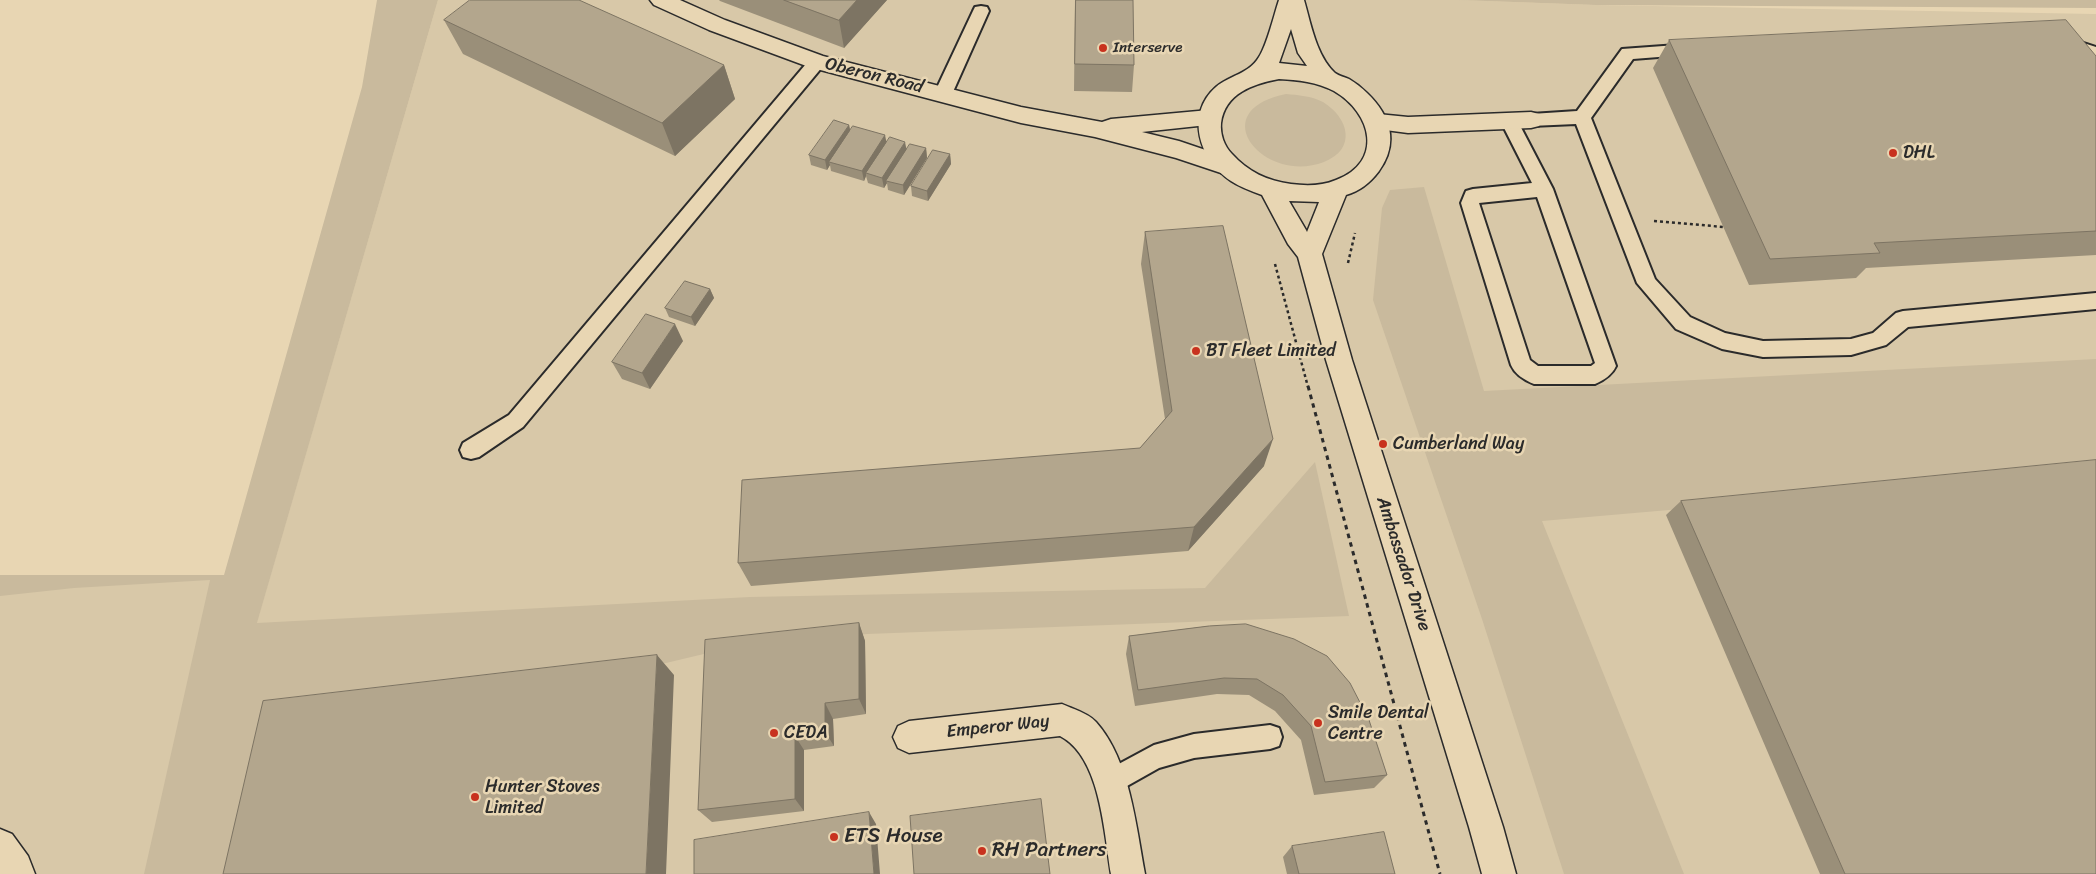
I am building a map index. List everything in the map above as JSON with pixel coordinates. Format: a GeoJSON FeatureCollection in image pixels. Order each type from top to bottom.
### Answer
{"type":"FeatureCollection","features":[{"type":"Feature","properties":{"kind":"main road","name":"Oberon Road"},"geometry":{"type":"LineString","coordinates":[[661,0],[717,25],[817,62],[1021,115],[1095,129],[1179,150],[1227,166]]}},
{"type":"Feature","properties":{"kind":"main road"},"geometry":{"type":"LineString","coordinates":[[1256,75],[1270,60],[1291,0]]}},
{"type":"Feature","properties":{"kind":"main road"},"geometry":{"type":"LineString","coordinates":[[1291,0],[1309,53],[1327,78]]}},
{"type":"Feature","properties":{"kind":"main road"},"geometry":{"type":"LineString","coordinates":[[1279,71],[1305,72],[1327,78],[1352,92],[1364,103],[1378,122],[1380,135],[1379,150],[1372,166],[1357,180],[1336,190],[1293,194],[1271,190],[1240,176],[1227,166],[1215,150],[1209,134],[1209,118],[1214,105],[1222,94],[1233,85],[1256,75],[1279,71]]}},
{"type":"Feature","properties":{"kind":"main road","name":"Oberon Road"},"geometry":{"type":"LineString","coordinates":[[1095,129],[1209,118]]}},
{"type":"Feature","properties":{"kind":"main road"},"geometry":{"type":"LineString","coordinates":[[1378,122],[1408,125],[1520,120]]}},
{"type":"Feature","properties":{"kind":"main road","name":"Ambassador Drive"},"geometry":{"type":"LineString","coordinates":[[1271,190],[1297,237],[1310,254],[1339,360],[1486,827],[1499,874]]}},
{"type":"Feature","properties":{"kind":"main road"},"geometry":{"type":"LineString","coordinates":[[1310,254],[1336,190]]}},
{"type":"Feature","properties":{"kind":"main road","name":"Emperor Way"},"geometry":{"type":"LineString","coordinates":[[909,737],[1062,720],[1084,732],[1101,759],[1111,782],[1128,874]]}},
{"type":"Feature","properties":{"kind":"main road"},"geometry":{"type":"LineString","coordinates":[[0,846],[16,868],[18,874]]}},
{"type":"Feature","properties":{"kind":"lane"},"geometry":{"type":"LineString","coordinates":[[942,94],[981,11]]}},
{"type":"Feature","properties":{"kind":"lane"},"geometry":{"type":"LineString","coordinates":[[2054,38],[2096,53]]}},
{"type":"Feature","properties":{"kind":"lane"},"geometry":{"type":"LineString","coordinates":[[2078,47],[2096,71]]}},
{"type":"Feature","properties":{"kind":"lane"},"geometry":{"type":"LineString","coordinates":[[1582,117],[1628,53],[1708,50]]}},
{"type":"Feature","properties":{"kind":"lane"},"geometry":{"type":"LineString","coordinates":[[471,450],[516,420],[817,62]]}},
{"type":"Feature","properties":{"kind":"lane"},"geometry":{"type":"LineString","coordinates":[[1544,189],[1473,196],[1470,203],[1522,366],[1534,375],[1595,375],[1606,366],[1520,120],[1582,117]]}},
{"type":"Feature","properties":{"kind":"lane"},"geometry":{"type":"LineString","coordinates":[[1582,117],[1647,283],[1683,323],[1722,341],[1763,348],[1851,347],[1879,339],[1903,319],[2096,301]]}},
{"type":"Feature","properties":{"kind":"lane"},"geometry":{"type":"LineString","coordinates":[[1111,782],[1154,757],[1186,748],[1270,737]]}},
{"type":"Feature","properties":{"kind":"path"},"geometry":{"type":"LineString","coordinates":[[1347,272],[1347,264],[1357,226]]}},
{"type":"Feature","properties":{"kind":"path"},"geometry":{"type":"LineString","coordinates":[[1274,258],[1440,874]]}},
{"type":"Feature","properties":{"kind":"shaded area"},"geometry":{"type":"Polygon","coordinates":[[[377,0],[438,0],[257,623],[750,597],[1205,588],[1315,462],[1349,616],[867,634],[708,653],[666,663],[293,708],[256,874],[144,874],[210,580],[74,588],[0,596],[0,575],[224,575],[362,87],[377,0]]]}},
{"type":"Feature","properties":{"kind":"shaded area"},"geometry":{"type":"Polygon","coordinates":[[[438,0],[1459,0],[1596,5],[2096,14],[2096,874],[0,874],[0,575],[224,575],[257,622],[438,0]]]}},
{"type":"Feature","properties":{"kind":"shaded area"},"geometry":{"type":"Polygon","coordinates":[[[1459,0],[2096,0],[2096,8],[1596,5],[1459,0]]]}},
{"type":"Feature","properties":{"kind":"shaded area"},"geometry":{"type":"Polygon","coordinates":[[[1286,94],[1304,96],[1323,102],[1339,116],[1346,133],[1345,142],[1334,156],[1324,162],[1302,166],[1281,163],[1263,155],[1251,143],[1245,129],[1248,115],[1261,103],[1286,94]]]}},
{"type":"Feature","properties":{"kind":"shaded area"},"geometry":{"type":"Polygon","coordinates":[[[1424,187],[1484,391],[2096,359],[2096,473],[1542,521],[1684,874],[1564,874],[1482,619],[1373,300],[1382,208],[1390,190],[1424,187]]]}},
{"type":"Feature","properties":{"kind":"building"},"geometry":{"type":"Polygon","coordinates":[[[470,0],[579,0],[724,65],[662,123],[444,20],[470,0]]]}},
{"type":"Feature","properties":{"kind":"building"},"geometry":{"type":"Polygon","coordinates":[[[784,0],[857,0],[839,20],[784,0]]]}},
{"type":"Feature","properties":{"kind":"building","name":"Interserve"},"geometry":{"type":"Polygon","coordinates":[[[1076,0],[1133,0],[1134,65],[1075,64],[1076,0]]]}},
{"type":"Feature","properties":{"kind":"building","name":"DHL"},"geometry":{"type":"Polygon","coordinates":[[[2066,20],[2096,56],[2096,231],[1874,243],[1880,253],[1770,259],[1669,40],[2066,20]]]}},
{"type":"Feature","properties":{"kind":"building"},"geometry":{"type":"Polygon","coordinates":[[[834,120],[849,125],[825,160],[809,155],[834,120]]]}},
{"type":"Feature","properties":{"kind":"building"},"geometry":{"type":"Polygon","coordinates":[[[853,126],[885,135],[862,171],[829,162],[853,126]]]}},
{"type":"Feature","properties":{"kind":"building"},"geometry":{"type":"Polygon","coordinates":[[[890,137],[905,142],[882,178],[866,173],[890,137]]]}},
{"type":"Feature","properties":{"kind":"building"},"geometry":{"type":"Polygon","coordinates":[[[910,144],[926,148],[903,185],[886,181],[910,144]]]}},
{"type":"Feature","properties":{"kind":"building"},"geometry":{"type":"Polygon","coordinates":[[[933,150],[950,154],[927,191],[911,186],[933,150]]]}},
{"type":"Feature","properties":{"kind":"building","name":"BT Fleet Limited"},"geometry":{"type":"Polygon","coordinates":[[[1223,226],[1273,439],[1194,527],[738,563],[742,480],[1140,448],[1172,411],[1145,232],[1223,226]]]}},
{"type":"Feature","properties":{"kind":"building"},"geometry":{"type":"Polygon","coordinates":[[[685,281],[710,289],[691,317],[665,308],[685,281]]]}},
{"type":"Feature","properties":{"kind":"building"},"geometry":{"type":"Polygon","coordinates":[[[646,314],[675,324],[642,373],[612,362],[646,314]]]}},
{"type":"Feature","properties":{"kind":"building"},"geometry":{"type":"Polygon","coordinates":[[[2096,460],[2096,874],[1845,874],[1681,501],[2096,460]]]}},
{"type":"Feature","properties":{"kind":"building","name":"CEDA"},"geometry":{"type":"Polygon","coordinates":[[[859,623],[859,699],[825,703],[825,732],[795,736],[795,799],[698,810],[705,640],[859,623]]]}},
{"type":"Feature","properties":{"kind":"building","name":"Smile Dental Centre"},"geometry":{"type":"Polygon","coordinates":[[[1246,624],[1294,639],[1327,656],[1350,683],[1369,720],[1387,775],[1325,782],[1311,726],[1283,695],[1257,679],[1224,678],[1138,690],[1129,636],[1209,626],[1246,624]]]}},
{"type":"Feature","properties":{"kind":"building","name":"Hunter Stoves Limited"},"geometry":{"type":"Polygon","coordinates":[[[657,655],[646,874],[223,874],[263,701],[657,655]]]}},
{"type":"Feature","properties":{"kind":"building","name":"RH Partners"},"geometry":{"type":"Polygon","coordinates":[[[1041,799],[1050,874],[914,874],[910,816],[1041,799]]]}},
{"type":"Feature","properties":{"kind":"building","name":"ETS House"},"geometry":{"type":"Polygon","coordinates":[[[869,812],[874,874],[694,874],[694,840],[869,812]]]}},
{"type":"Feature","properties":{"kind":"building"},"geometry":{"type":"Polygon","coordinates":[[[1384,832],[1395,874],[1299,874],[1292,846],[1384,832]]]}},
{"type":"Feature","properties":{"kind":"place","name":"Interserve"},"geometry":{"type":"Point","coordinates":[1103,48]}},
{"type":"Feature","properties":{"kind":"place","name":"DHL"},"geometry":{"type":"Point","coordinates":[1893,153]}},
{"type":"Feature","properties":{"kind":"place","name":"BT Fleet Limited"},"geometry":{"type":"Point","coordinates":[1196,351]}},
{"type":"Feature","properties":{"kind":"place","name":"Cumberland Way"},"geometry":{"type":"Point","coordinates":[1383,444]}},
{"type":"Feature","properties":{"kind":"place","name":"Smile Dental Centre"},"geometry":{"type":"Point","coordinates":[1318,723]}},
{"type":"Feature","properties":{"kind":"place","name":"CEDA"},"geometry":{"type":"Point","coordinates":[774,733]}},
{"type":"Feature","properties":{"kind":"place","name":"Hunter Stoves Limited"},"geometry":{"type":"Point","coordinates":[475,797]}},
{"type":"Feature","properties":{"kind":"place","name":"ETS House"},"geometry":{"type":"Point","coordinates":[834,837]}},
{"type":"Feature","properties":{"kind":"place","name":"RH Partners"},"geometry":{"type":"Point","coordinates":[982,851]}}]}
